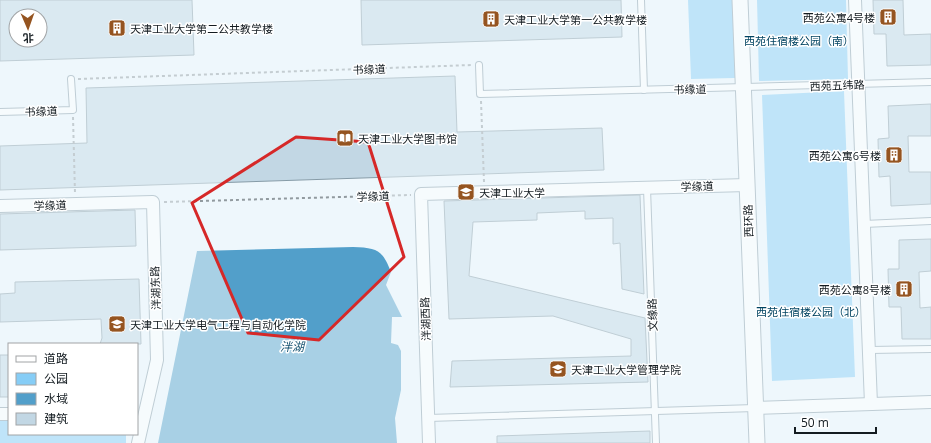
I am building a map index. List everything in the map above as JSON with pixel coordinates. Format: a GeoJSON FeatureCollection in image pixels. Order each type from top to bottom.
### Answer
{"type":"FeatureCollection","features":[{"type":"Feature","properties":{"kind":"street","name":"西环路"},"geometry":{"type":"LineString","coordinates":[[740,0],[757,443]]}},
{"type":"Feature","properties":{"kind":"street"},"geometry":{"type":"LineString","coordinates":[[855,0],[872,404]]}},
{"type":"Feature","properties":{"kind":"street","name":"学缘道"},"geometry":{"type":"LineString","coordinates":[[421,194],[747,185]]}},
{"type":"Feature","properties":{"kind":"street","name":"泮湖西路"},"geometry":{"type":"LineString","coordinates":[[421,194],[429,443]]}},
{"type":"Feature","properties":{"kind":"street","name":"学缘道"},"geometry":{"type":"LineString","coordinates":[[0,206],[152,202]]}},
{"type":"Feature","properties":{"kind":"street","name":"泮湖东路"},"geometry":{"type":"LineString","coordinates":[[138,443],[141,410],[157,360],[152,202]]}},
{"type":"Feature","properties":{"kind":"street"},"geometry":{"type":"LineString","coordinates":[[755,408],[931,402]]}},
{"type":"Feature","properties":{"kind":"lane"},"geometry":{"type":"LineString","coordinates":[[641,0],[644,90]]}},
{"type":"Feature","properties":{"kind":"lane"},"geometry":{"type":"LineString","coordinates":[[479,65],[480,94]]}},
{"type":"Feature","properties":{"kind":"lane","name":"书缘道"},"geometry":{"type":"LineString","coordinates":[[0,112],[73,110],[71,79]]}},
{"type":"Feature","properties":{"kind":"lane","name":"西苑五纬路"},"geometry":{"type":"LineString","coordinates":[[743,88],[931,82]]}},
{"type":"Feature","properties":{"kind":"lane","name":"书缘道"},"geometry":{"type":"LineString","coordinates":[[480,94],[743,88]]}},
{"type":"Feature","properties":{"kind":"lane","name":"文缘路"},"geometry":{"type":"LineString","coordinates":[[648,188],[656,443]]}},
{"type":"Feature","properties":{"kind":"lane"},"geometry":{"type":"LineString","coordinates":[[864,224],[931,221]]}},
{"type":"Feature","properties":{"kind":"lane"},"geometry":{"type":"LineString","coordinates":[[870,350],[931,349]]}},
{"type":"Feature","properties":{"kind":"lane"},"geometry":{"type":"LineString","coordinates":[[428,418],[755,408]]}},
{"type":"Feature","properties":{"kind":"path","name":"书缘道"},"geometry":{"type":"LineString","coordinates":[[71,79],[479,65]]}},
{"type":"Feature","properties":{"kind":"path"},"geometry":{"type":"LineString","coordinates":[[480,94],[485,193]]}},
{"type":"Feature","properties":{"kind":"path"},"geometry":{"type":"LineString","coordinates":[[73,110],[76,204]]}},
{"type":"Feature","properties":{"kind":"path","name":"学缘道"},"geometry":{"type":"LineString","coordinates":[[152,202],[421,194]]}},
{"type":"Feature","properties":{"kind":"highlighted area"},"geometry":{"type":"Polygon","coordinates":[[[296,137],[368,142],[404,257],[319,340],[248,333],[192,203],[296,137]]]}},
{"type":"Feature","properties":{"kind":"green space"},"geometry":{"type":"Polygon","coordinates":[[[688,0],[734,0],[735,78],[691,79],[688,0]]]}},
{"type":"Feature","properties":{"kind":"green space","name":"西苑住宿楼公园（南）"},"geometry":{"type":"Polygon","coordinates":[[[757,0],[846,0],[848,79],[759,81],[757,0]]]}},
{"type":"Feature","properties":{"kind":"green space","name":"西苑住宿楼公园（北）"},"geometry":{"type":"Polygon","coordinates":[[[844,91],[855,377],[772,381],[762,95],[844,91]]]}},
{"type":"Feature","properties":{"kind":"green space"},"geometry":{"type":"Polygon","coordinates":[[[0,419],[8,419],[8,435],[126,435],[126,443],[0,443],[0,419]]]}},
{"type":"Feature","properties":{"kind":"water","name":"泮湖"},"geometry":{"type":"Polygon","coordinates":[[[353,247],[373,249],[378,251],[385,259],[391,272],[386,285],[402,317],[392,317],[391,343],[398,345],[401,351],[401,390],[395,418],[397,443],[158,443],[197,251],[353,247]]]}},
{"type":"Feature","properties":{"kind":"building","name":"天津工业大学第二公共教学楼"},"geometry":{"type":"Polygon","coordinates":[[[0,0],[192,0],[194,55],[0,61],[0,0]]]}},
{"type":"Feature","properties":{"kind":"building","name":"天津工业大学第一公共教学楼"},"geometry":{"type":"Polygon","coordinates":[[[361,0],[621,0],[622,37],[362,45],[361,0]]]}},
{"type":"Feature","properties":{"kind":"building","name":"西苑公寓4号楼"},"geometry":{"type":"Polygon","coordinates":[[[873,0],[903,0],[904,35],[931,34],[931,65],[887,66],[886,34],[874,34],[873,0]]]}},
{"type":"Feature","properties":{"kind":"building","name":"天津工业大学图书馆"},"geometry":{"type":"Polygon","coordinates":[[[455,76],[457,132],[602,128],[604,170],[0,190],[0,146],[87,143],[86,88],[455,76]]]}},
{"type":"Feature","properties":{"kind":"building","name":"西苑公寓6号楼"},"geometry":{"type":"Polygon","coordinates":[[[931,104],[931,136],[908,136],[909,172],[931,172],[931,204],[891,206],[890,176],[879,177],[878,139],[889,138],[888,106],[931,104]]]}},
{"type":"Feature","properties":{"kind":"building"},"geometry":{"type":"Polygon","coordinates":[[[640,195],[644,294],[622,289],[620,243],[613,244],[613,218],[585,219],[585,211],[537,213],[537,220],[473,222],[469,276],[645,318],[648,382],[450,387],[452,361],[631,356],[631,339],[553,316],[449,319],[444,201],[640,195]]]}},
{"type":"Feature","properties":{"kind":"building"},"geometry":{"type":"Polygon","coordinates":[[[135,210],[136,246],[0,250],[0,214],[135,210]]]}},
{"type":"Feature","properties":{"kind":"building","name":"西苑公寓8号楼"},"geometry":{"type":"Polygon","coordinates":[[[931,239],[931,271],[919,272],[920,308],[931,307],[931,339],[902,339],[901,307],[889,307],[888,269],[899,269],[899,240],[931,239]]]}},
{"type":"Feature","properties":{"kind":"building"},"geometry":{"type":"Polygon","coordinates":[[[139,279],[141,344],[100,343],[102,338],[101,319],[0,322],[0,294],[15,293],[15,282],[139,279]]]}},
{"type":"Feature","properties":{"kind":"building"},"geometry":{"type":"Polygon","coordinates":[[[0,355],[8,355],[8,397],[0,397],[0,355]]]}},
{"type":"Feature","properties":{"kind":"building"},"geometry":{"type":"Polygon","coordinates":[[[650,431],[650,443],[497,443],[497,436],[650,431]]]}},
{"type":"Feature","properties":{"kind":"place","name":"西苑公寓4号楼"},"geometry":{"type":"Point","coordinates":[888,17]}},
{"type":"Feature","properties":{"kind":"place","name":"天津工业大学第一公共教学楼"},"geometry":{"type":"Point","coordinates":[491,19]}},
{"type":"Feature","properties":{"kind":"place","name":"天津工业大学第二公共教学楼"},"geometry":{"type":"Point","coordinates":[117,28]}},
{"type":"Feature","properties":{"kind":"place","name":"天津工业大学图书馆"},"geometry":{"type":"Point","coordinates":[345,138]}},
{"type":"Feature","properties":{"kind":"place","name":"西苑公寓6号楼"},"geometry":{"type":"Point","coordinates":[894,155]}},
{"type":"Feature","properties":{"kind":"place","name":"天津工业大学"},"geometry":{"type":"Point","coordinates":[466,192]}},
{"type":"Feature","properties":{"kind":"place","name":"西苑公寓8号楼"},"geometry":{"type":"Point","coordinates":[904,289]}},
{"type":"Feature","properties":{"kind":"place","name":"天津工业大学电气工程与自动化学院"},"geometry":{"type":"Point","coordinates":[117,324]}},
{"type":"Feature","properties":{"kind":"place","name":"天津工业大学管理学院"},"geometry":{"type":"Point","coordinates":[558,369]}}]}
